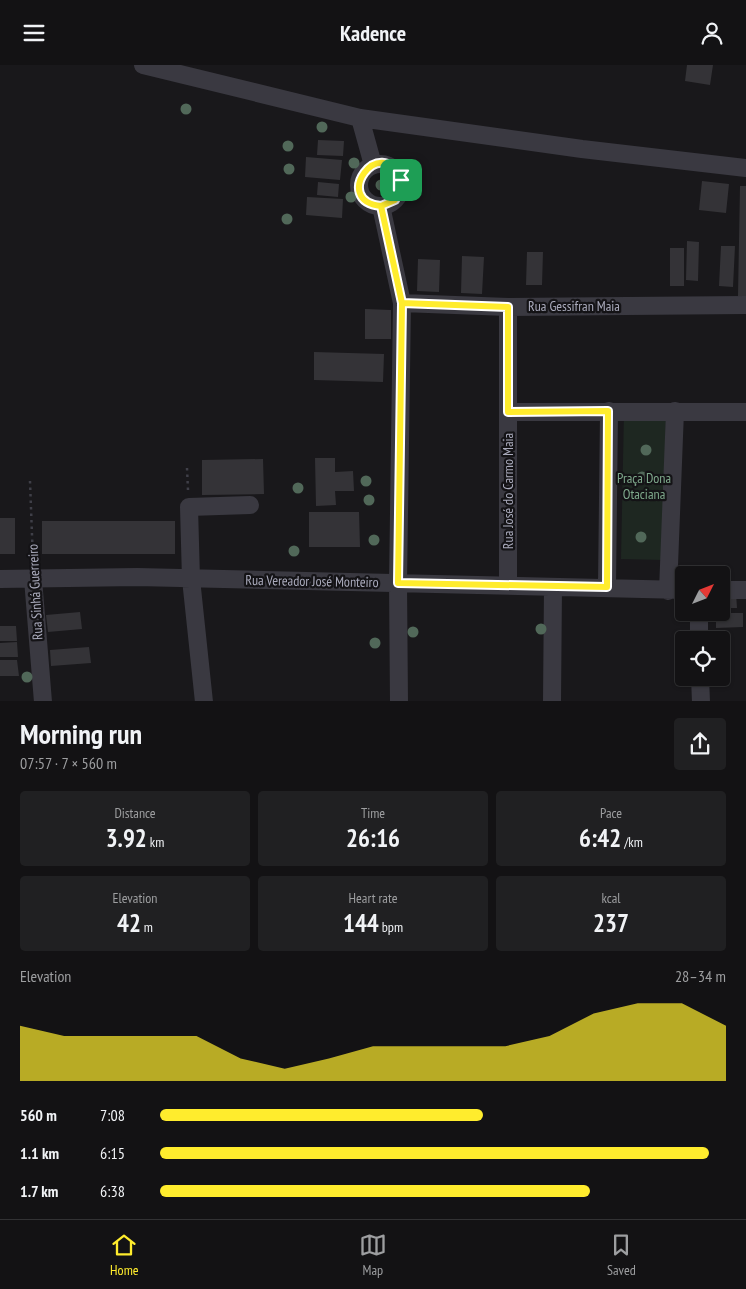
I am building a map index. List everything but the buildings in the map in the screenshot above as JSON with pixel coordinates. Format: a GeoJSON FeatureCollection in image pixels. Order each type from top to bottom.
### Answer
{"type":"FeatureCollection","features":[{"type":"Feature","properties":{"kind":"street"},"geometry":{"type":"LineString","coordinates":[[143,65],[360,118],[582,149],[746,168]]}},
{"type":"Feature","properties":{"kind":"street"},"geometry":{"type":"LineString","coordinates":[[360,118],[373,165]]}},
{"type":"Feature","properties":{"kind":"street"},"geometry":{"type":"LineString","coordinates":[[387,164],[398,173],[401,180],[401,188],[395,200],[381,206],[375,205],[364,198],[359,185],[362,173],[373,165],[387,164]]}},
{"type":"Feature","properties":{"kind":"street"},"geometry":{"type":"LineString","coordinates":[[381,206],[402,303],[398,583],[400,701]]}},
{"type":"Feature","properties":{"kind":"street","name":"Rua Gessifran Maia"},"geometry":{"type":"LineString","coordinates":[[402,303],[508,307],[746,305]]}},
{"type":"Feature","properties":{"kind":"street","name":"Rua José do Carmo Maia"},"geometry":{"type":"LineString","coordinates":[[508,307],[508,585]]}},
{"type":"Feature","properties":{"kind":"street"},"geometry":{"type":"LineString","coordinates":[[607,587],[608,411]]}},
{"type":"Feature","properties":{"kind":"street"},"geometry":{"type":"LineString","coordinates":[[675,411],[676,566]]}},
{"type":"Feature","properties":{"kind":"street"},"geometry":{"type":"LineString","coordinates":[[508,412],[746,412]]}},
{"type":"Feature","properties":{"kind":"street"},"geometry":{"type":"LineString","coordinates":[[204,701],[191,579],[189,507],[250,505]]}},
{"type":"Feature","properties":{"kind":"street","name":"Rua Vereador José Monteiro"},"geometry":{"type":"LineString","coordinates":[[0,579],[137,577],[607,587],[675,591]]}},
{"type":"Feature","properties":{"kind":"street","name":"Rua Sinhá Guerreiro"},"geometry":{"type":"LineString","coordinates":[[33,579],[43,701]]}},
{"type":"Feature","properties":{"kind":"street"},"geometry":{"type":"LineString","coordinates":[[552,701],[554,587]]}},
{"type":"Feature","properties":{"kind":"street"},"geometry":{"type":"LineString","coordinates":[[730,590],[746,590]]}},
{"type":"Feature","properties":{"kind":"street"},"geometry":{"type":"LineString","coordinates":[[700,686],[701,701]]}},
{"type":"Feature","properties":{"kind":"path"},"geometry":{"type":"LineString","coordinates":[[187,469],[189,507]]}},
{"type":"Feature","properties":{"kind":"path","name":"Rua Sinhá Guerreiro"},"geometry":{"type":"LineString","coordinates":[[30,481],[33,579]]}},
{"type":"Feature","properties":{"kind":"green space","name":"Praça Dona Otaciana"},"geometry":{"type":"Polygon","coordinates":[[[624,412],[666,413],[664,560],[621,559],[624,412]]]}},
{"type":"Feature","properties":{"kind":"route"},"geometry":{"type":"LineString","coordinates":[[401,180],[393,168],[387,164],[380,163],[367,168],[362,173],[359,185],[360,192],[364,198],[375,205],[381,206],[402,303],[398,583],[607,587],[608,411],[508,412],[508,307],[402,303],[392,255],[381,206],[395,200],[399,195],[401,180]]}}]}
